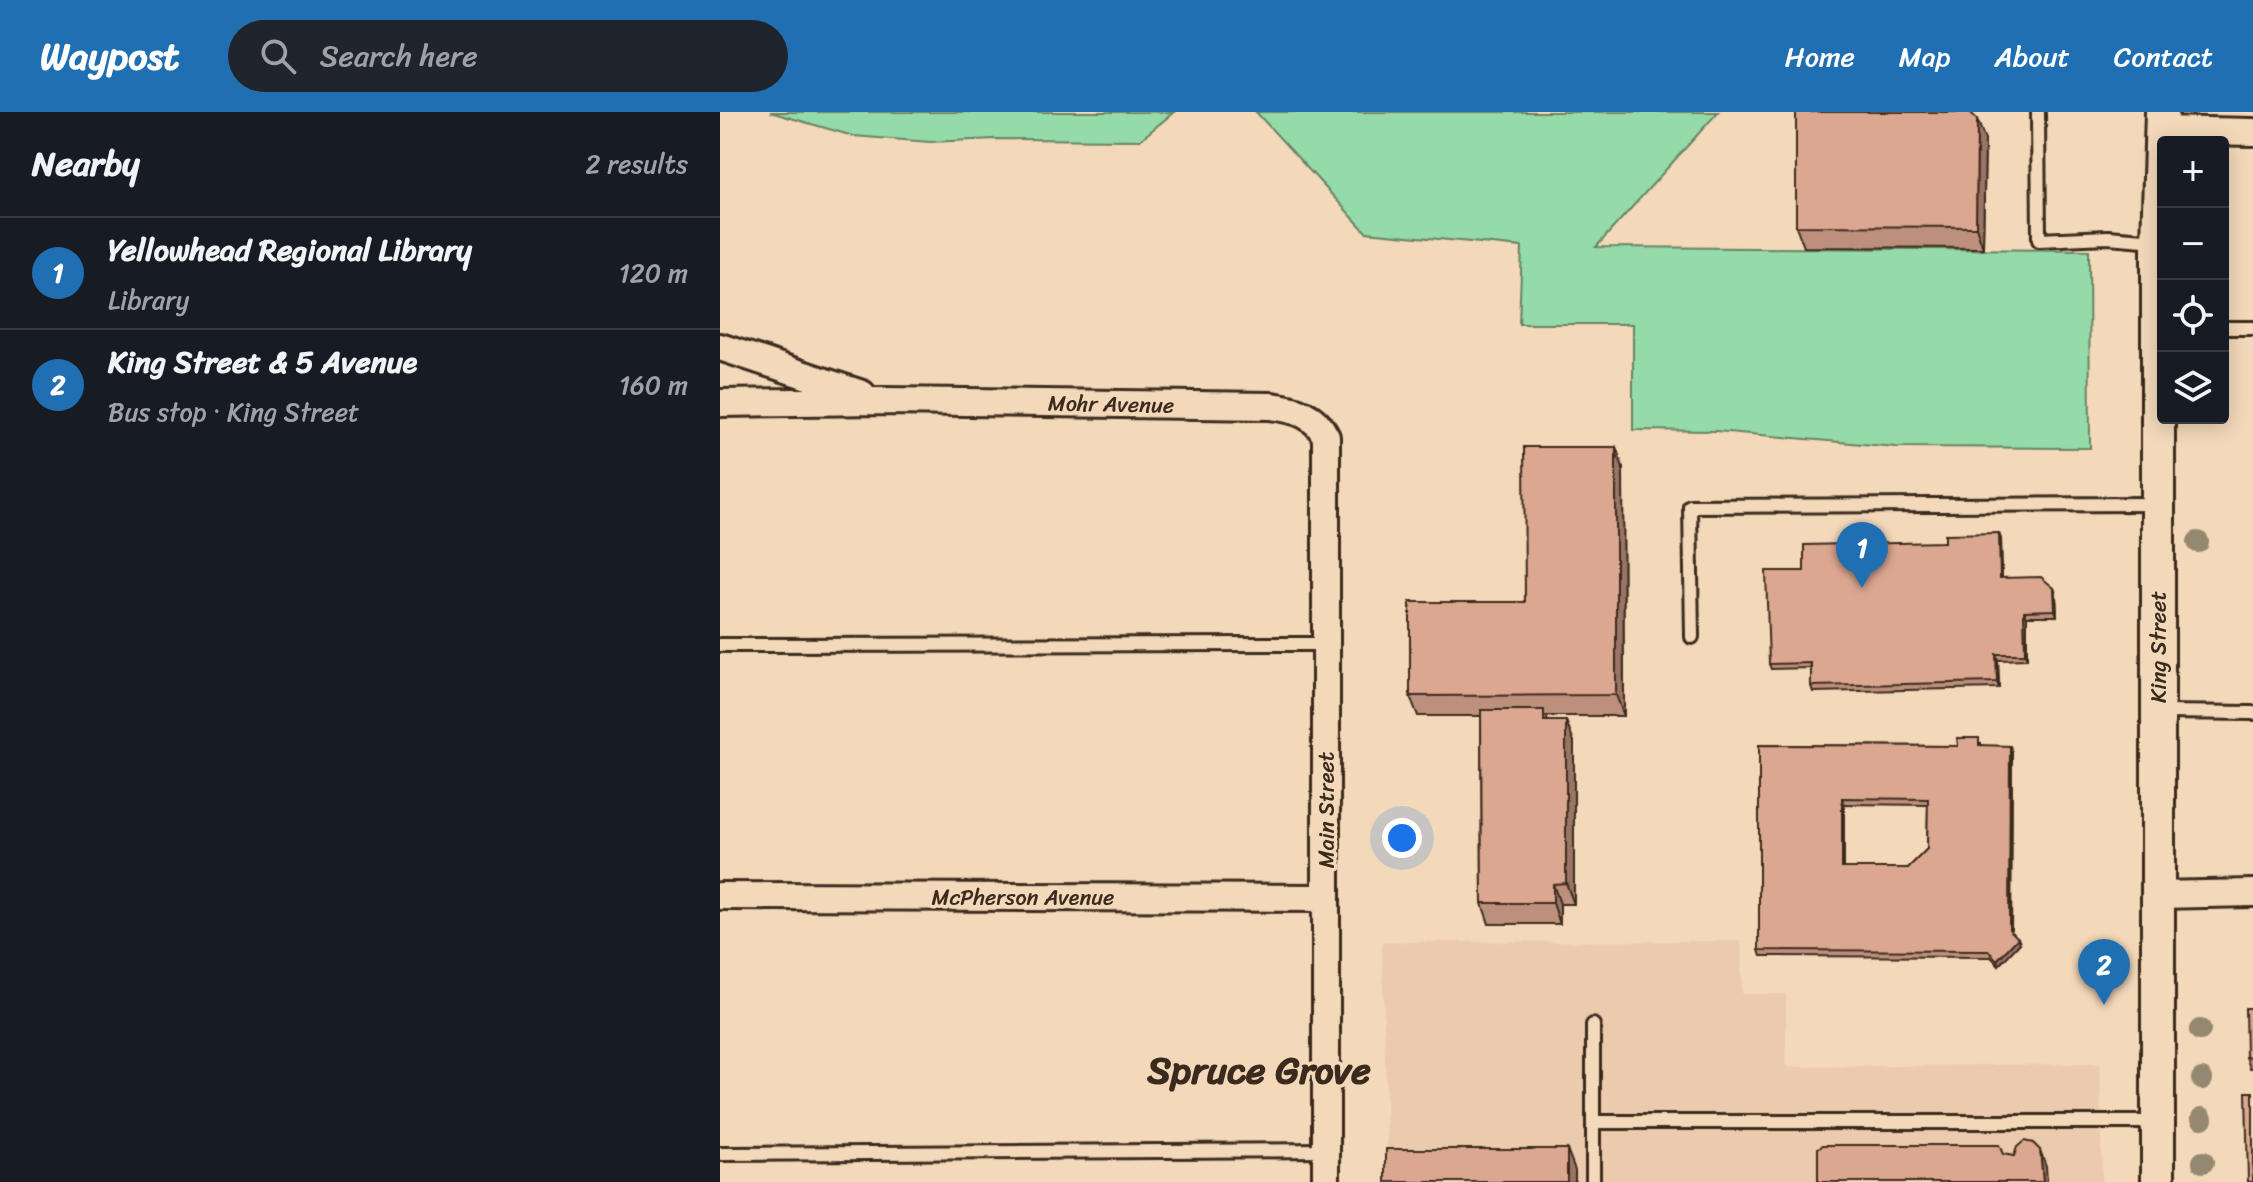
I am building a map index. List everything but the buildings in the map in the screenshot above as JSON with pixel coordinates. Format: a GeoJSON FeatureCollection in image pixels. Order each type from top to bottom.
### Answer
{"type":"FeatureCollection","features":[{"type":"Feature","properties":{"kind":"street","name":"King Street"},"geometry":{"type":"LineString","coordinates":[[2159,208],[2161,121]]}},
{"type":"Feature","properties":{"kind":"street"},"geometry":{"type":"LineString","coordinates":[[2161,121],[2253,132]]}},
{"type":"Feature","properties":{"kind":"street","name":"Mohr Avenue"},"geometry":{"type":"LineString","coordinates":[[720,347],[884,401]]}},
{"type":"Feature","properties":{"kind":"street","name":"King Street"},"geometry":{"type":"LineString","coordinates":[[2158,1182],[2160,352]]}},
{"type":"Feature","properties":{"kind":"street","name":"Mohr Avenue"},"geometry":{"type":"LineString","coordinates":[[720,403],[884,401],[1271,406],[1302,412],[1320,425],[1326,437]]}},
{"type":"Feature","properties":{"kind":"street","name":"Main Street"},"geometry":{"type":"LineString","coordinates":[[1326,437],[1326,1182]]}},
{"type":"Feature","properties":{"kind":"street"},"geometry":{"type":"LineString","coordinates":[[2157,895],[2253,893]]}},
{"type":"Feature","properties":{"kind":"street","name":"McPherson Avenue"},"geometry":{"type":"LineString","coordinates":[[720,896],[1326,898]]}},
{"type":"Feature","properties":{"kind":"lane"},"geometry":{"type":"LineString","coordinates":[[2038,112],[2039,240],[2108,237],[2157,242]]}},
{"type":"Feature","properties":{"kind":"lane"},"geometry":{"type":"LineString","coordinates":[[2229,328],[2253,328]]}},
{"type":"Feature","properties":{"kind":"lane"},"geometry":{"type":"LineString","coordinates":[[1692,637],[1690,506],[2157,504]]}},
{"type":"Feature","properties":{"kind":"lane"},"geometry":{"type":"LineString","coordinates":[[720,645],[1326,644]]}},
{"type":"Feature","properties":{"kind":"lane"},"geometry":{"type":"LineString","coordinates":[[2158,712],[2253,713]]}},
{"type":"Feature","properties":{"kind":"lane"},"geometry":{"type":"LineString","coordinates":[[1593,1025],[1593,1182]]}},
{"type":"Feature","properties":{"kind":"lane"},"geometry":{"type":"LineString","coordinates":[[1593,1122],[2158,1122]]}},
{"type":"Feature","properties":{"kind":"lane"},"geometry":{"type":"LineString","coordinates":[[720,1154],[1326,1150]]}},
{"type":"Feature","properties":{"kind":"shaded area"},"geometry":{"type":"Polygon","coordinates":[[[1741,941],[1742,994],[1786,994],[1786,1067],[2100,1064],[2102,1182],[1388,1182],[1382,942],[1741,941]]]}},
{"type":"Feature","properties":{"kind":"green space"},"geometry":{"type":"Polygon","coordinates":[[[770,112],[1174,112],[1140,140],[930,142],[853,136],[770,112]]]}},
{"type":"Feature","properties":{"kind":"green space"},"geometry":{"type":"Polygon","coordinates":[[[1256,112],[1718,112],[1596,247],[2089,250],[2090,448],[1896,447],[1716,431],[1633,430],[1633,324],[1519,324],[1522,247],[1366,232],[1256,112]]]}},
{"type":"Feature","properties":{"kind":"place","name":"Yellowhead Regional Library"},"geometry":{"type":"Point","coordinates":[1862,588]}},
{"type":"Feature","properties":{"kind":"place","name":"King Street & 5 Avenue"},"geometry":{"type":"Point","coordinates":[2104,1005]}},
{"type":"Feature","properties":{"kind":"district","name":"Spruce Grove"},"geometry":{"type":"Point","coordinates":[1259,1070]}}]}
